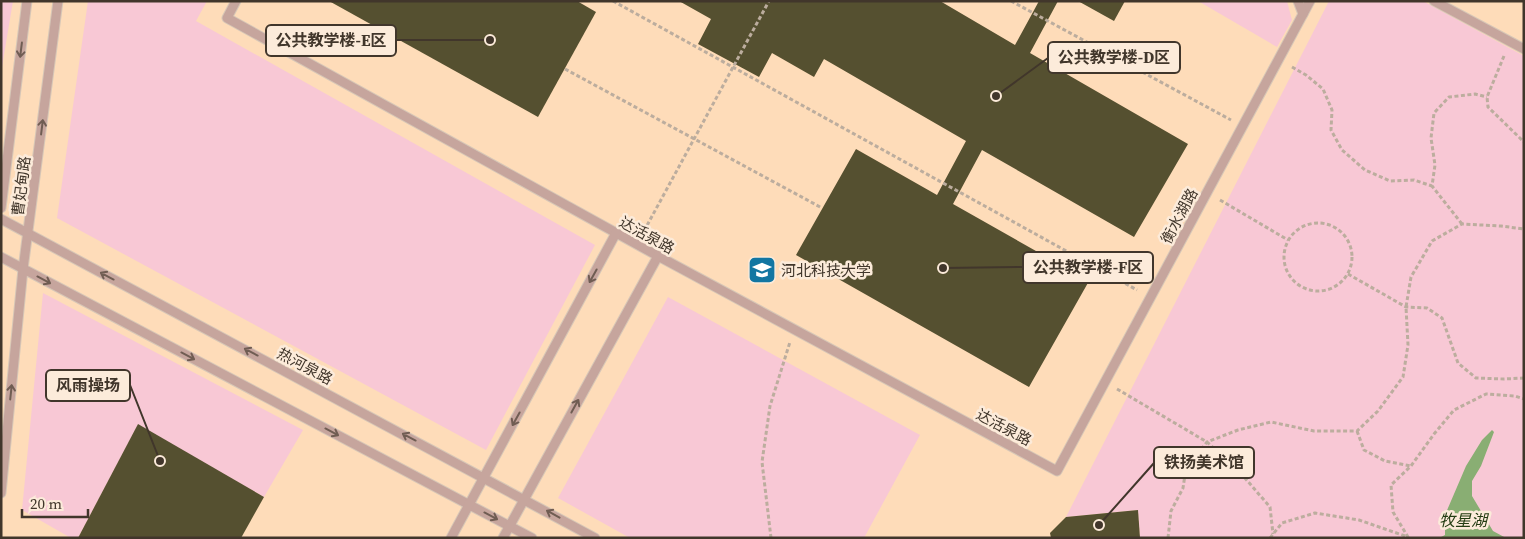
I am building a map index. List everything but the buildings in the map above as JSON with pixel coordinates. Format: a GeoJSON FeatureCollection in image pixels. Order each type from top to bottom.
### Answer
{"type":"FeatureCollection","features":[{"type":"Feature","properties":{"kind":"lane","name":"曹妃甸路"},"geometry":{"type":"LineString","coordinates":[[1,208],[27,1]]}},
{"type":"Feature","properties":{"kind":"lane","name":"曹妃甸路"},"geometry":{"type":"LineString","coordinates":[[1,493],[23,269],[58,1]]}},
{"type":"Feature","properties":{"kind":"lane","name":"达活泉路"},"geometry":{"type":"LineString","coordinates":[[236,1],[227,18],[616,234],[1057,471]]}},
{"type":"Feature","properties":{"kind":"lane"},"geometry":{"type":"LineString","coordinates":[[1298,1],[1303,14]]}},
{"type":"Feature","properties":{"kind":"lane","name":"衡水湖路"},"geometry":{"type":"LineString","coordinates":[[1057,471],[1310,1]]}},
{"type":"Feature","properties":{"kind":"lane"},"geometry":{"type":"LineString","coordinates":[[1434,1],[1524,48]]}},
{"type":"Feature","properties":{"kind":"lane","name":"热河泉路"},"geometry":{"type":"LineString","coordinates":[[1,219],[595,538]]}},
{"type":"Feature","properties":{"kind":"lane"},"geometry":{"type":"LineString","coordinates":[[451,538],[616,234]]}},
{"type":"Feature","properties":{"kind":"lane"},"geometry":{"type":"LineString","coordinates":[[503,538],[658,256]]}},
{"type":"Feature","properties":{"kind":"lane"},"geometry":{"type":"LineString","coordinates":[[1,257],[532,538]]}},
{"type":"Feature","properties":{"kind":"path"},"geometry":{"type":"LineString","coordinates":[[613,1],[1150,298]]}},
{"type":"Feature","properties":{"kind":"path"},"geometry":{"type":"LineString","coordinates":[[637,245],[769,1]]}},
{"type":"Feature","properties":{"kind":"path"},"geometry":{"type":"LineString","coordinates":[[1011,1],[1242,126]]}},
{"type":"Feature","properties":{"kind":"path"},"geometry":{"type":"LineString","coordinates":[[1511,42],[1486,98],[1488,106],[1524,142]]}},
{"type":"Feature","properties":{"kind":"path"},"geometry":{"type":"LineString","coordinates":[[1278,60],[1306,75],[1324,89],[1332,110],[1331,130],[1342,150],[1365,170],[1390,181],[1414,180],[1432,186],[1462,224]]}},
{"type":"Feature","properties":{"kind":"path"},"geometry":{"type":"LineString","coordinates":[[564,69],[696,138],[822,208]]}},
{"type":"Feature","properties":{"kind":"path"},"geometry":{"type":"LineString","coordinates":[[1432,186],[1435,165],[1431,138],[1434,113],[1449,97],[1475,94],[1486,98]]}},
{"type":"Feature","properties":{"kind":"path"},"geometry":{"type":"LineString","coordinates":[[1207,193],[1288,240]]}},
{"type":"Feature","properties":{"kind":"path"},"geometry":{"type":"LineString","coordinates":[[1318,223],[1329,225],[1340,231],[1347,240],[1351,251],[1352,262],[1348,274],[1341,282],[1327,289],[1311,291],[1301,286],[1292,280],[1286,271],[1284,250],[1288,240],[1296,231],[1306,225],[1318,223]]}},
{"type":"Feature","properties":{"kind":"path"},"geometry":{"type":"LineString","coordinates":[[1168,538],[1171,511],[1183,488],[1186,468],[1207,442],[1238,430],[1271,422],[1314,431],[1357,431],[1378,411],[1403,377],[1408,344],[1406,307],[1411,277],[1432,241],[1462,224],[1524,228]]}},
{"type":"Feature","properties":{"kind":"path"},"geometry":{"type":"LineString","coordinates":[[1348,274],[1406,307],[1427,308],[1442,318],[1458,363],[1476,378],[1524,378]]}},
{"type":"Feature","properties":{"kind":"path"},"geometry":{"type":"LineString","coordinates":[[771,538],[762,462],[770,406],[794,330]]}},
{"type":"Feature","properties":{"kind":"path"},"geometry":{"type":"LineString","coordinates":[[1105,382],[1207,442],[1238,470],[1270,507],[1271,536]]}},
{"type":"Feature","properties":{"kind":"path"},"geometry":{"type":"LineString","coordinates":[[1271,536],[1282,523],[1315,513],[1360,520],[1408,537],[1393,512],[1391,485],[1411,466],[1454,410],[1486,394],[1516,396],[1524,399]]}},
{"type":"Feature","properties":{"kind":"path"},"geometry":{"type":"LineString","coordinates":[[1357,431],[1364,450],[1385,461],[1411,466]]}},
{"type":"Feature","properties":{"kind":"shaded area","name":"河北科技大学"},"geometry":{"type":"Polygon","coordinates":[[[1,1],[1524,1],[1524,538],[1,538],[1,1]]]}},
{"type":"Feature","properties":{"kind":"shaded area"},"geometry":{"type":"Polygon","coordinates":[[[1,1],[13,1],[1,73],[1,1]]]}},
{"type":"Feature","properties":{"kind":"shaded area"},"geometry":{"type":"Polygon","coordinates":[[[88,1],[207,1],[196,21],[595,245],[486,450],[57,218],[88,1]]]}},
{"type":"Feature","properties":{"kind":"shaded area"},"geometry":{"type":"Polygon","coordinates":[[[1198,1],[1287,1],[1292,20],[1277,47],[1198,1]]]}},
{"type":"Feature","properties":{"kind":"shaded area"},"geometry":{"type":"Polygon","coordinates":[[[1329,1],[1423,1],[1524,56],[1524,538],[1140,538],[1138,510],[1066,517],[1329,1]]]}},
{"type":"Feature","properties":{"kind":"shaded area"},"geometry":{"type":"Polygon","coordinates":[[[43,293],[303,430],[264,497],[138,425],[78,538],[71,538],[22,510],[43,293]]]}},
{"type":"Feature","properties":{"kind":"shaded area"},"geometry":{"type":"Polygon","coordinates":[[[668,297],[920,435],[864,538],[630,538],[558,498],[668,297]]]}},
{"type":"Feature","properties":{"kind":"water","name":"牧星湖"},"geometry":{"type":"Polygon","coordinates":[[[1492,430],[1494,432],[1481,466],[1472,481],[1472,496],[1493,531],[1506,538],[1439,538],[1445,535],[1445,515],[1466,466],[1482,440],[1492,430]]]}},
{"type":"Feature","properties":{"kind":"place","name":"公共教学楼-E区"},"geometry":{"type":"Point","coordinates":[490,40]}},
{"type":"Feature","properties":{"kind":"place","name":"公共教学楼-D区"},"geometry":{"type":"Point","coordinates":[996,96]}},
{"type":"Feature","properties":{"kind":"place","name":"公共教学楼-F区"},"geometry":{"type":"Point","coordinates":[943,268]}},
{"type":"Feature","properties":{"kind":"place","name":"河北科技大学"},"geometry":{"type":"Point","coordinates":[762,270]}},
{"type":"Feature","properties":{"kind":"place","name":"风雨操场"},"geometry":{"type":"Point","coordinates":[160,461]}},
{"type":"Feature","properties":{"kind":"place","name":"铁扬美术馆"},"geometry":{"type":"Point","coordinates":[1099,525]}}]}
